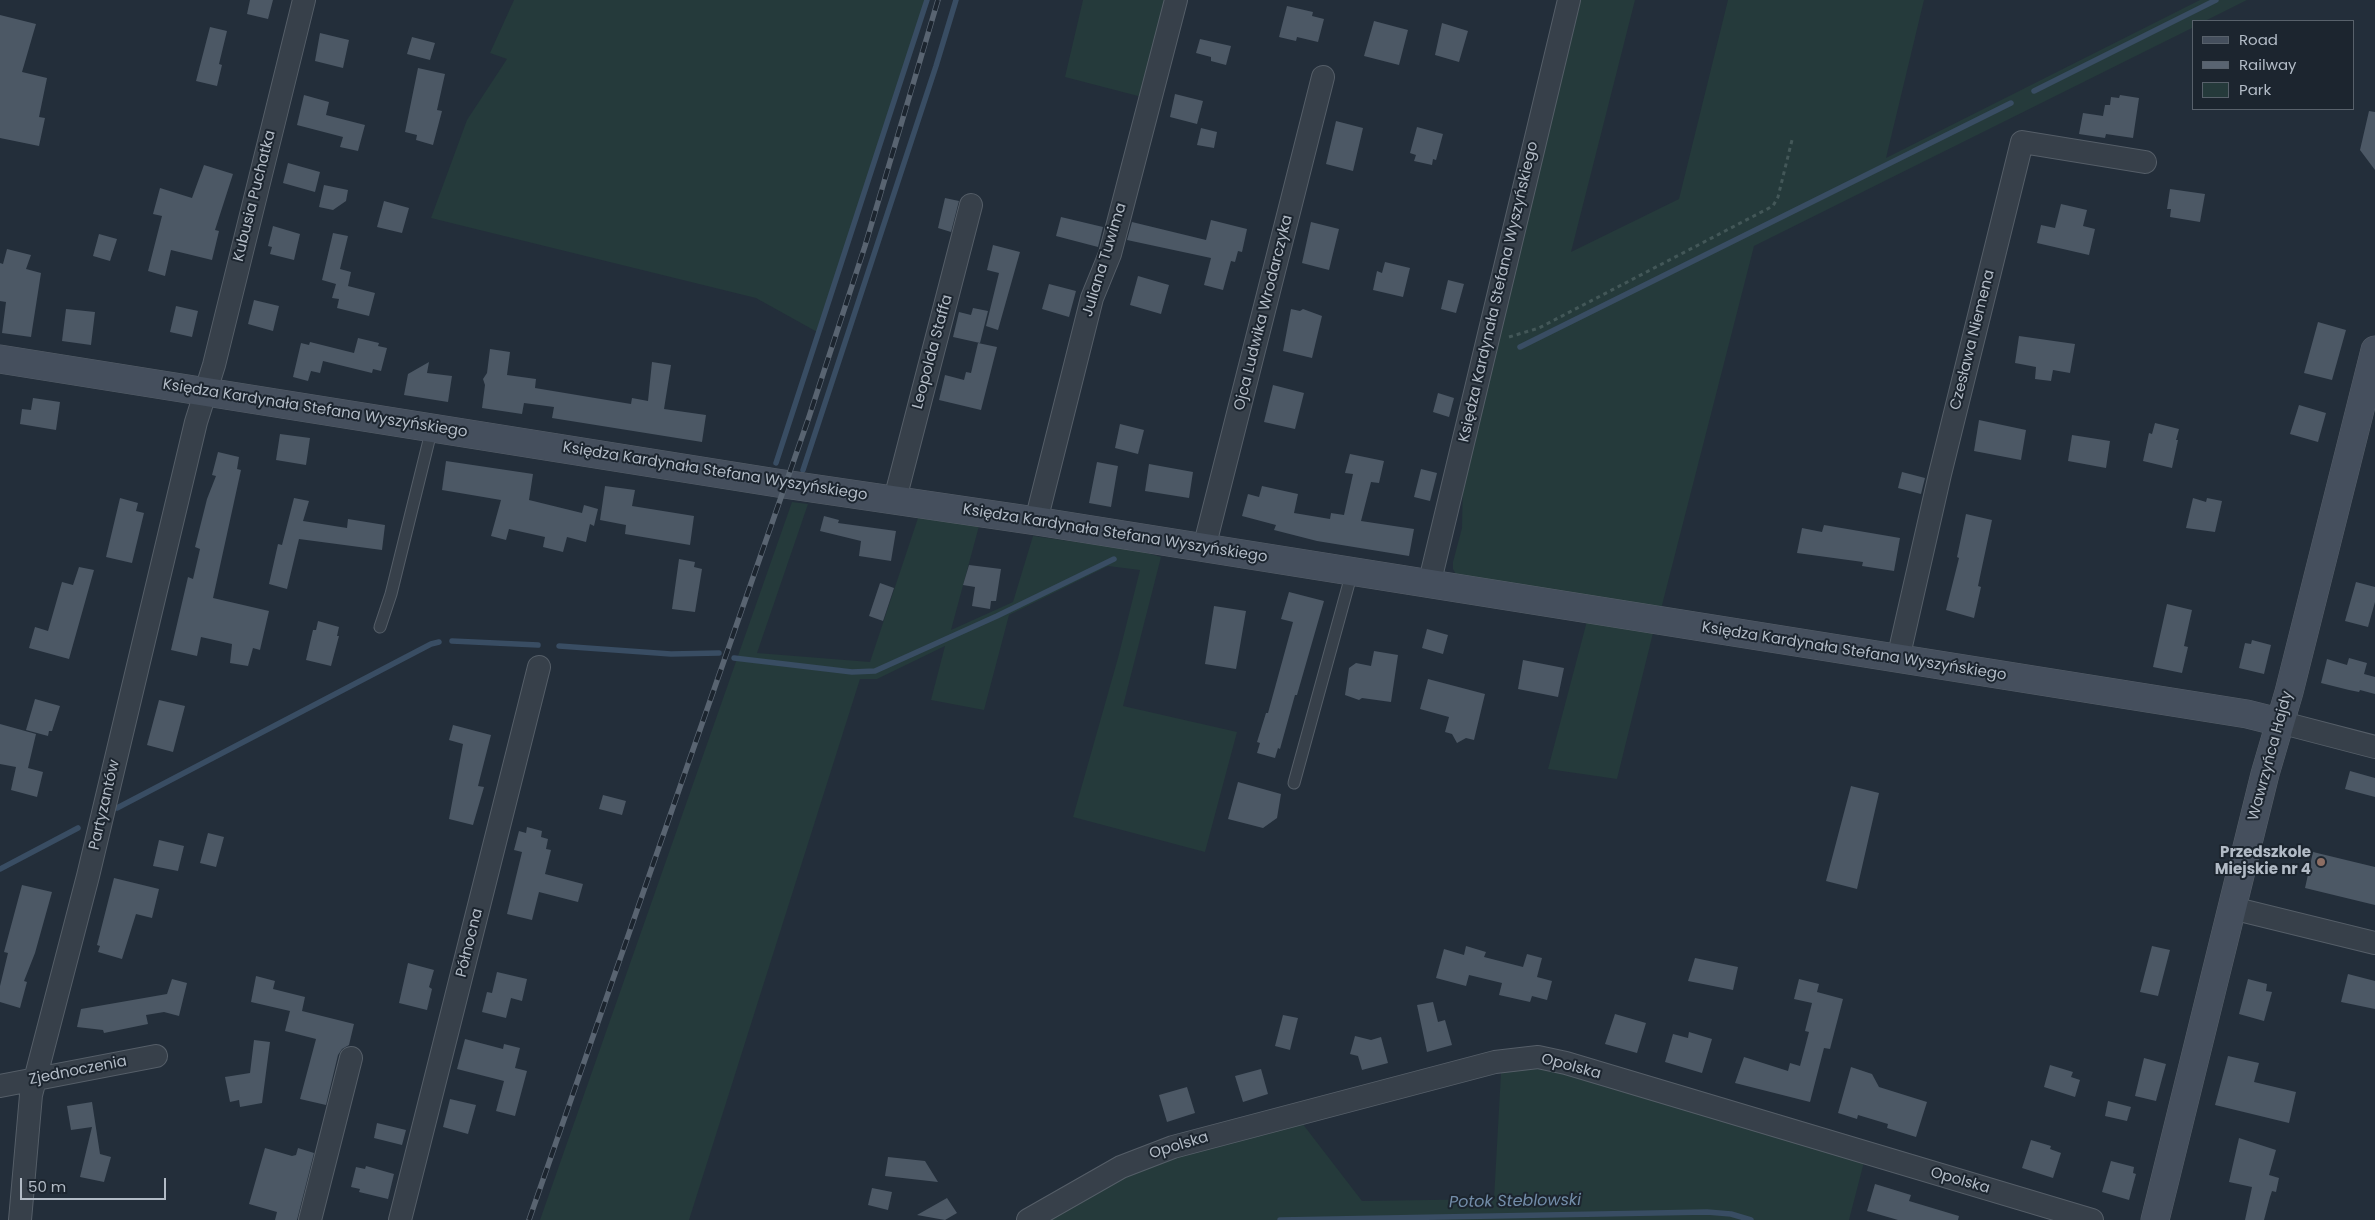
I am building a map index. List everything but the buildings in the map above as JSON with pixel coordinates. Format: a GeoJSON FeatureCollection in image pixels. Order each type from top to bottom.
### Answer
{"type":"FeatureCollection","features":[{"type":"Feature","properties":{"kind":"street","name":"Kubusia Puchatka"},"geometry":{"type":"LineString","coordinates":[[205,392],[304,0]]}},
{"type":"Feature","properties":{"kind":"street","name":"Juliana Tuwima"},"geometry":{"type":"LineString","coordinates":[[1036,521],[1092,298],[1110,254],[1176,0]]}},
{"type":"Feature","properties":{"kind":"street","name":"Księdza Kardynała Stefana Wyszyńskiego"},"geometry":{"type":"LineString","coordinates":[[1429,585],[1569,0]]}},
{"type":"Feature","properties":{"kind":"street","name":"Ojca Ludwika Wrodarczyka"},"geometry":{"type":"LineString","coordinates":[[1204,548],[1323,77]]}},
{"type":"Feature","properties":{"kind":"street","name":"Czesława Niemena"},"geometry":{"type":"LineString","coordinates":[[1898,660],[1940,474],[2022,142],[2145,162]]}},
{"type":"Feature","properties":{"kind":"street","name":"Leopolda Staffa"},"geometry":{"type":"LineString","coordinates":[[895,499],[971,205]]}},
{"type":"Feature","properties":{"kind":"street","name":"Wawrzyńca Hajdy"},"geometry":{"type":"LineString","coordinates":[[2155,1220],[2279,722],[2292,682],[2372,379],[2375,350]]}},
{"type":"Feature","properties":{"kind":"street","name":"Księdza Kardynała Stefana Wyszyńskiego"},"geometry":{"type":"LineString","coordinates":[[0,359],[767,481],[1036,521],[1898,660],[2247,714],[2279,722]]}},
{"type":"Feature","properties":{"kind":"street","name":"Partyzantów"},"geometry":{"type":"LineString","coordinates":[[20,1220],[29,1105],[88,876],[196,422],[205,392]]}},
{"type":"Feature","properties":{"kind":"street","name":"Północna"},"geometry":{"type":"LineString","coordinates":[[400,1220],[540,667]]}},
{"type":"Feature","properties":{"kind":"street"},"geometry":{"type":"LineString","coordinates":[[2279,722],[2375,747]]}},
{"type":"Feature","properties":{"kind":"street"},"geometry":{"type":"LineString","coordinates":[[2232,908],[2375,943]]}},
{"type":"Feature","properties":{"kind":"street","name":"Zjednoczenia"},"geometry":{"type":"LineString","coordinates":[[0,1086],[156,1056]]}},
{"type":"Feature","properties":{"kind":"street","name":"Opolska"},"geometry":{"type":"LineString","coordinates":[[1028,1220],[1121,1168],[1173,1147],[1495,1062],[1538,1057],[1566,1063],[2092,1220]]}},
{"type":"Feature","properties":{"kind":"street"},"geometry":{"type":"LineString","coordinates":[[310,1220],[351,1058]]}},
{"type":"Feature","properties":{"kind":"lane"},"geometry":{"type":"LineString","coordinates":[[380,627],[391,594],[432,428]]}},
{"type":"Feature","properties":{"kind":"lane"},"geometry":{"type":"LineString","coordinates":[[1294,783],[1352,572]]}},
{"type":"Feature","properties":{"kind":"path"},"geometry":{"type":"LineString","coordinates":[[1487,341],[1512,337],[1539,328],[1768,210],[1773,206],[1778,197],[1792,140]]}},
{"type":"Feature","properties":{"kind":"green space"},"geometry":{"type":"Polygon","coordinates":[[[514,0],[927,0],[819,333],[756,298],[431,218],[467,120],[507,59],[490,53],[514,0]]]}},
{"type":"Feature","properties":{"kind":"green space"},"geometry":{"type":"Polygon","coordinates":[[[1083,0],[1167,0],[1142,97],[1065,77],[1083,0]]]}},
{"type":"Feature","properties":{"kind":"green space"},"geometry":{"type":"Polygon","coordinates":[[[1581,0],[1635,0],[1571,252],[1679,199],[1728,0],[1924,0],[1886,158],[2200,0],[2247,0],[2207,20],[2192,20],[2192,28],[1754,246],[1660,613],[1457,576],[1453,569],[1453,562],[1462,528],[1463,481],[1581,0]]]}},
{"type":"Feature","properties":{"kind":"green space"},"geometry":{"type":"Polygon","coordinates":[[[792,502],[808,504],[757,653],[870,662],[918,518],[979,526],[951,630],[1013,602],[1033,536],[1140,551],[1161,557],[1123,706],[1237,732],[1205,852],[1073,817],[1118,658],[1140,570],[1108,566],[1009,615],[984,710],[931,700],[945,646],[877,679],[860,679],[689,1220],[540,1220],[792,502]]]}},
{"type":"Feature","properties":{"kind":"green space"},"geometry":{"type":"Polygon","coordinates":[[[1587,621],[1654,629],[1617,779],[1548,769],[1587,621]]]}},
{"type":"Feature","properties":{"kind":"green space"},"geometry":{"type":"Polygon","coordinates":[[[1541,1066],[1864,1162],[1849,1220],[1040,1220],[1084,1193],[1162,1159],[1302,1123],[1362,1201],[1494,1199],[1501,1073],[1541,1066]]]}},
{"type":"Feature","properties":{"kind":"waterway"},"geometry":{"type":"LineString","coordinates":[[776,463],[927,0]]}},
{"type":"Feature","properties":{"kind":"waterway"},"geometry":{"type":"LineString","coordinates":[[803,470],[956,0]]}},
{"type":"Feature","properties":{"kind":"waterway"},"geometry":{"type":"LineString","coordinates":[[2034,91],[2216,0]]}},
{"type":"Feature","properties":{"kind":"waterway"},"geometry":{"type":"LineString","coordinates":[[1520,347],[2011,103]]}},
{"type":"Feature","properties":{"kind":"waterway"},"geometry":{"type":"LineString","coordinates":[[734,658],[852,672],[875,671],[997,616],[1114,559]]}},
{"type":"Feature","properties":{"kind":"waterway"},"geometry":{"type":"LineString","coordinates":[[452,641],[538,645]]}},
{"type":"Feature","properties":{"kind":"waterway"},"geometry":{"type":"LineString","coordinates":[[117,808],[431,644],[439,642]]}},
{"type":"Feature","properties":{"kind":"waterway"},"geometry":{"type":"LineString","coordinates":[[559,646],[671,654],[719,653]]}},
{"type":"Feature","properties":{"kind":"waterway"},"geometry":{"type":"LineString","coordinates":[[0,869],[78,828]]}},
{"type":"Feature","properties":{"kind":"waterway","name":"Potok Steblowski"},"geometry":{"type":"LineString","coordinates":[[1280,1220],[1707,1212],[1731,1214],[1751,1220]]}},
{"type":"Feature","properties":{"kind":"railway"},"geometry":{"type":"LineString","coordinates":[[529,1220],[809,417],[865,246],[938,0]]}},
{"type":"Feature","properties":{"kind":"place","name":"Przedszkole Miejskie nr 4"},"geometry":{"type":"Point","coordinates":[2321,862]}}]}
